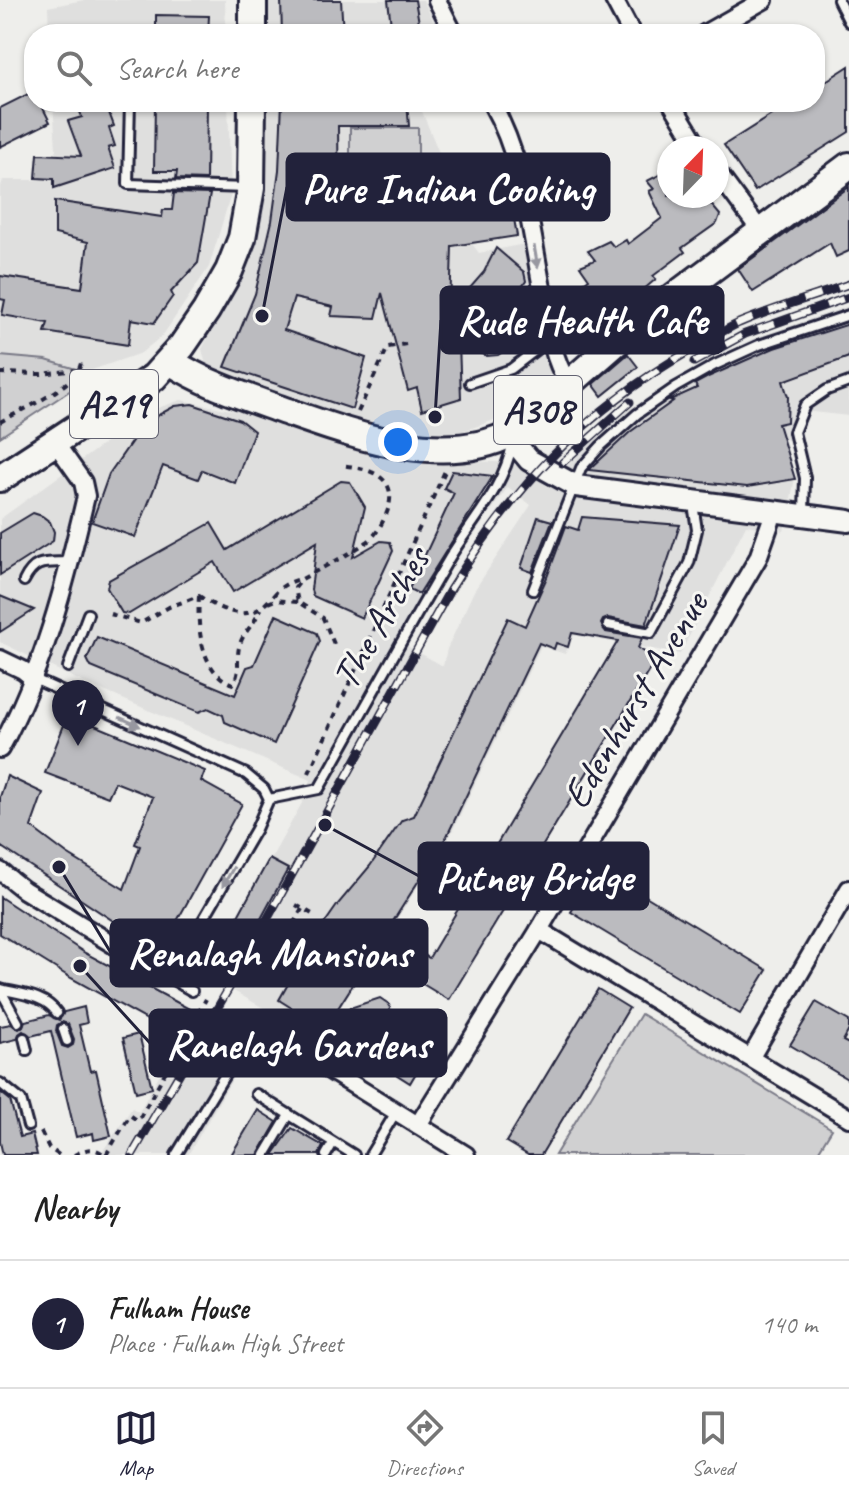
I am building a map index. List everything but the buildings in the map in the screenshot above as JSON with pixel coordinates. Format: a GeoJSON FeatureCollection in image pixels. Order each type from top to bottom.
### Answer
{"type":"FeatureCollection","features":[{"type":"Feature","properties":{"kind":"main road"},"geometry":{"type":"LineString","coordinates":[[253,0],[253,24]]}},
{"type":"Feature","properties":{"kind":"main road","name":"A219"},"geometry":{"type":"LineString","coordinates":[[0,478],[154,377],[170,361],[218,292],[236,257],[251,188],[252,112]]}},
{"type":"Feature","properties":{"kind":"main road","name":"A308"},"geometry":{"type":"LineString","coordinates":[[170,361],[213,386],[384,442],[480,446],[514,432],[635,326],[849,166]]}},
{"type":"Feature","properties":{"kind":"street"},"geometry":{"type":"LineString","coordinates":[[437,0],[449,24]]}},
{"type":"Feature","properties":{"kind":"street"},"geometry":{"type":"LineString","coordinates":[[614,0],[627,24]]}},
{"type":"Feature","properties":{"kind":"street"},"geometry":{"type":"LineString","coordinates":[[722,24],[764,0]]}},
{"type":"Feature","properties":{"kind":"street"},"geometry":{"type":"LineString","coordinates":[[497,112],[523,186],[554,356],[568,383]]}},
{"type":"Feature","properties":{"kind":"street"},"geometry":{"type":"LineString","coordinates":[[677,112],[692,136]]}},
{"type":"Feature","properties":{"kind":"street"},"geometry":{"type":"LineString","coordinates":[[729,188],[762,233]]}},
{"type":"Feature","properties":{"kind":"street"},"geometry":{"type":"LineString","coordinates":[[514,432],[519,448],[529,460],[576,486],[849,521]]}},
{"type":"Feature","properties":{"kind":"street"},"geometry":{"type":"LineString","coordinates":[[0,749],[34,679],[86,496],[83,482],[54,441]]}},
{"type":"Feature","properties":{"kind":"street","name":"Edenhurst Avenue"},"geometry":{"type":"LineString","coordinates":[[418,1125],[539,930],[758,558],[771,521],[771,510]]}},
{"type":"Feature","properties":{"kind":"street"},"geometry":{"type":"LineString","coordinates":[[0,659],[34,679]]}},
{"type":"Feature","properties":{"kind":"street"},"geometry":{"type":"LineString","coordinates":[[0,871],[24,890],[134,957]]}},
{"type":"Feature","properties":{"kind":"street"},"geometry":{"type":"LineString","coordinates":[[751,1057],[849,889]]}},
{"type":"Feature","properties":{"kind":"street"},"geometry":{"type":"LineString","coordinates":[[539,930],[849,1118]]}},
{"type":"Feature","properties":{"kind":"street"},"geometry":{"type":"LineString","coordinates":[[252,1022],[466,1155]]}},
{"type":"Feature","properties":{"kind":"lane"},"geometry":{"type":"LineString","coordinates":[[838,0],[849,22]]}},
{"type":"Feature","properties":{"kind":"lane"},"geometry":{"type":"LineString","coordinates":[[130,112],[128,184],[251,188]]}},
{"type":"Feature","properties":{"kind":"lane"},"geometry":{"type":"LineString","coordinates":[[533,590],[581,468],[637,414],[676,387],[759,345],[849,315]]}},
{"type":"Feature","properties":{"kind":"lane"},"geometry":{"type":"LineString","coordinates":[[470,383],[511,369],[551,339]]}},
{"type":"Feature","properties":{"kind":"lane"},"geometry":{"type":"LineString","coordinates":[[804,515],[805,478],[794,432],[805,405],[827,390],[849,382]]}},
{"type":"Feature","properties":{"kind":"lane","name":"The Arches"},"geometry":{"type":"LineString","coordinates":[[269,799],[319,789],[457,546],[506,471],[514,432]]}},
{"type":"Feature","properties":{"kind":"lane"},"geometry":{"type":"LineString","coordinates":[[608,625],[651,633],[689,563],[697,530],[693,503]]}},
{"type":"Feature","properties":{"kind":"lane"},"geometry":{"type":"LineString","coordinates":[[24,581],[30,569],[39,563],[69,562]]}},
{"type":"Feature","properties":{"kind":"lane"},"geometry":{"type":"LineString","coordinates":[[68,667],[88,614]]}},
{"type":"Feature","properties":{"kind":"lane"},"geometry":{"type":"LineString","coordinates":[[34,679],[246,774],[264,789],[269,799],[256,829],[182,956],[164,960],[134,957]]}},
{"type":"Feature","properties":{"kind":"lane"},"geometry":{"type":"LineString","coordinates":[[134,957],[192,991]]}},
{"type":"Feature","properties":{"kind":"lane"},"geometry":{"type":"LineString","coordinates":[[0,989],[38,998],[53,1006],[57,1013]]}},
{"type":"Feature","properties":{"kind":"lane"},"geometry":{"type":"LineString","coordinates":[[0,989],[18,1022]]}},
{"type":"Feature","properties":{"kind":"lane"},"geometry":{"type":"LineString","coordinates":[[176,1155],[252,1022]]}},
{"type":"Feature","properties":{"kind":"lane"},"geometry":{"type":"LineString","coordinates":[[63,1029],[67,1041]]}},
{"type":"Feature","properties":{"kind":"lane"},"geometry":{"type":"LineString","coordinates":[[24,1038],[27,1050]]}},
{"type":"Feature","properties":{"kind":"lane"},"geometry":{"type":"LineString","coordinates":[[0,1083],[21,1100],[28,1126]]}},
{"type":"Feature","properties":{"kind":"lane"},"geometry":{"type":"LineString","coordinates":[[256,1094],[354,1155]]}},
{"type":"Feature","properties":{"kind":"lane"},"geometry":{"type":"LineString","coordinates":[[370,1155],[396,1111]]}},
{"type":"Feature","properties":{"kind":"lane"},"geometry":{"type":"LineString","coordinates":[[265,1155],[289,1115]]}},
{"type":"Feature","properties":{"kind":"lane"},"geometry":{"type":"LineString","coordinates":[[326,1155],[333,1143]]}},
{"type":"Feature","properties":{"kind":"path"},"geometry":{"type":"LineString","coordinates":[[349,432],[388,347],[406,344]]}},
{"type":"Feature","properties":{"kind":"path"},"geometry":{"type":"LineString","coordinates":[[0,373],[41,374],[81,367],[61,388],[0,422]]}},
{"type":"Feature","properties":{"kind":"path"},"geometry":{"type":"LineString","coordinates":[[308,774],[448,463]]}},
{"type":"Feature","properties":{"kind":"path"},"geometry":{"type":"LineString","coordinates":[[266,604],[276,589],[302,579],[367,542],[377,532],[391,502],[388,487],[379,476],[366,468],[340,465]]}},
{"type":"Feature","properties":{"kind":"path"},"geometry":{"type":"LineString","coordinates":[[298,602],[295,588],[302,579]]}},
{"type":"Feature","properties":{"kind":"path"},"geometry":{"type":"LineString","coordinates":[[199,596],[218,609],[246,613],[275,600],[298,602],[323,618],[334,644]]}},
{"type":"Feature","properties":{"kind":"path"},"geometry":{"type":"LineString","coordinates":[[199,596],[200,634],[206,654],[215,671],[233,684],[238,676],[240,641],[257,619],[260,609]]}},
{"type":"Feature","properties":{"kind":"path"},"geometry":{"type":"LineString","coordinates":[[110,614],[141,623],[169,607],[199,596]]}},
{"type":"Feature","properties":{"kind":"path"},"geometry":{"type":"LineString","coordinates":[[296,905],[314,915]]}},
{"type":"Feature","properties":{"kind":"path"},"geometry":{"type":"LineString","coordinates":[[281,945],[302,909]]}},
{"type":"Feature","properties":{"kind":"path"},"geometry":{"type":"LineString","coordinates":[[240,946],[235,944],[246,926],[250,929],[240,946],[245,949],[255,931]]}},
{"type":"Feature","properties":{"kind":"path"},"geometry":{"type":"LineString","coordinates":[[74,1155],[87,1148],[105,1155],[130,1115],[138,1121],[207,997],[213,1001]]}},
{"type":"Feature","properties":{"kind":"path"},"geometry":{"type":"LineString","coordinates":[[28,1126],[42,1132],[49,1148],[59,1155]]}},
{"type":"Feature","properties":{"kind":"shaded area"},"geometry":{"type":"Polygon","coordinates":[[[84,0],[225,0],[226,24],[49,24],[48,7],[84,0]]]}},
{"type":"Feature","properties":{"kind":"shaded area"},"geometry":{"type":"Polygon","coordinates":[[[260,0],[423,0],[435,24],[261,24],[260,0]]]}},
{"type":"Feature","properties":{"kind":"shaded area"},"geometry":{"type":"Polygon","coordinates":[[[54,112],[228,112],[231,194],[209,267],[163,335],[141,353],[86,372],[46,360],[0,356],[0,189],[3,180],[58,180],[54,112]]]}},
{"type":"Feature","properties":{"kind":"shaded area"},"geometry":{"type":"Polygon","coordinates":[[[259,112],[422,112],[450,179],[456,223],[479,253],[525,244],[539,306],[562,361],[542,383],[500,418],[455,434],[365,426],[266,392],[206,365],[202,349],[229,295],[259,112]]]}},
{"type":"Feature","properties":{"kind":"shaded area"},"geometry":{"type":"Polygon","coordinates":[[[350,128],[418,128],[418,159],[350,159],[350,128]]]}},
{"type":"Feature","properties":{"kind":"shaded area"},"geometry":{"type":"Polygon","coordinates":[[[849,306],[849,416],[803,411],[799,441],[783,439],[795,479],[784,531],[746,525],[680,654],[574,635],[565,654],[541,646],[450,836],[319,1040],[206,975],[302,803],[311,780],[76,679],[0,642],[0,519],[149,411],[181,400],[265,417],[385,457],[521,466],[548,487],[575,458],[629,410],[679,377],[755,338],[849,306]],[[508,487],[459,556],[407,646],[443,666],[447,649],[474,591],[531,505],[508,487]]]}},
{"type":"Feature","properties":{"kind":"shaded area"},"geometry":{"type":"Polygon","coordinates":[[[0,356],[46,360],[86,372],[86,380],[0,437],[0,356]]]}},
{"type":"Feature","properties":{"kind":"shaded area"},"geometry":{"type":"Polygon","coordinates":[[[195,1009],[231,1031],[238,1030],[242,1038],[252,1045],[188,1155],[100,1155],[132,1108],[139,1112],[195,1009]]]}},
{"type":"Feature","properties":{"kind":"shaded area"},"geometry":{"type":"Polygon","coordinates":[[[641,1014],[832,1129],[816,1155],[555,1155],[641,1014]]]}},
{"type":"Feature","properties":{"kind":"railway"},"geometry":{"type":"LineString","coordinates":[[132,1155],[229,988],[450,590],[500,517],[527,484],[585,425],[653,374],[739,323],[849,284]]}},
{"type":"Feature","properties":{"kind":"railway"},"geometry":{"type":"LineString","coordinates":[[694,362],[745,334],[849,297]]}},
{"type":"Feature","properties":{"kind":"railway"},"geometry":{"type":"LineString","coordinates":[[562,463],[630,402]]}},
{"type":"Feature","properties":{"kind":"place","name":"Pure Indian Cooking"},"geometry":{"type":"Point","coordinates":[262,316]}},
{"type":"Feature","properties":{"kind":"place","name":"Rude Health Cafe"},"geometry":{"type":"Point","coordinates":[435,417]}},
{"type":"Feature","properties":{"kind":"place","name":"Fulham House"},"geometry":{"type":"Point","coordinates":[78,746]}},
{"type":"Feature","properties":{"kind":"place","name":"Putney Bridge"},"geometry":{"type":"Point","coordinates":[325,825]}},
{"type":"Feature","properties":{"kind":"place","name":"Renalagh Mansions"},"geometry":{"type":"Point","coordinates":[59,867]}},
{"type":"Feature","properties":{"kind":"place","name":"Ranelagh Gardens"},"geometry":{"type":"Point","coordinates":[80,966]}}]}
